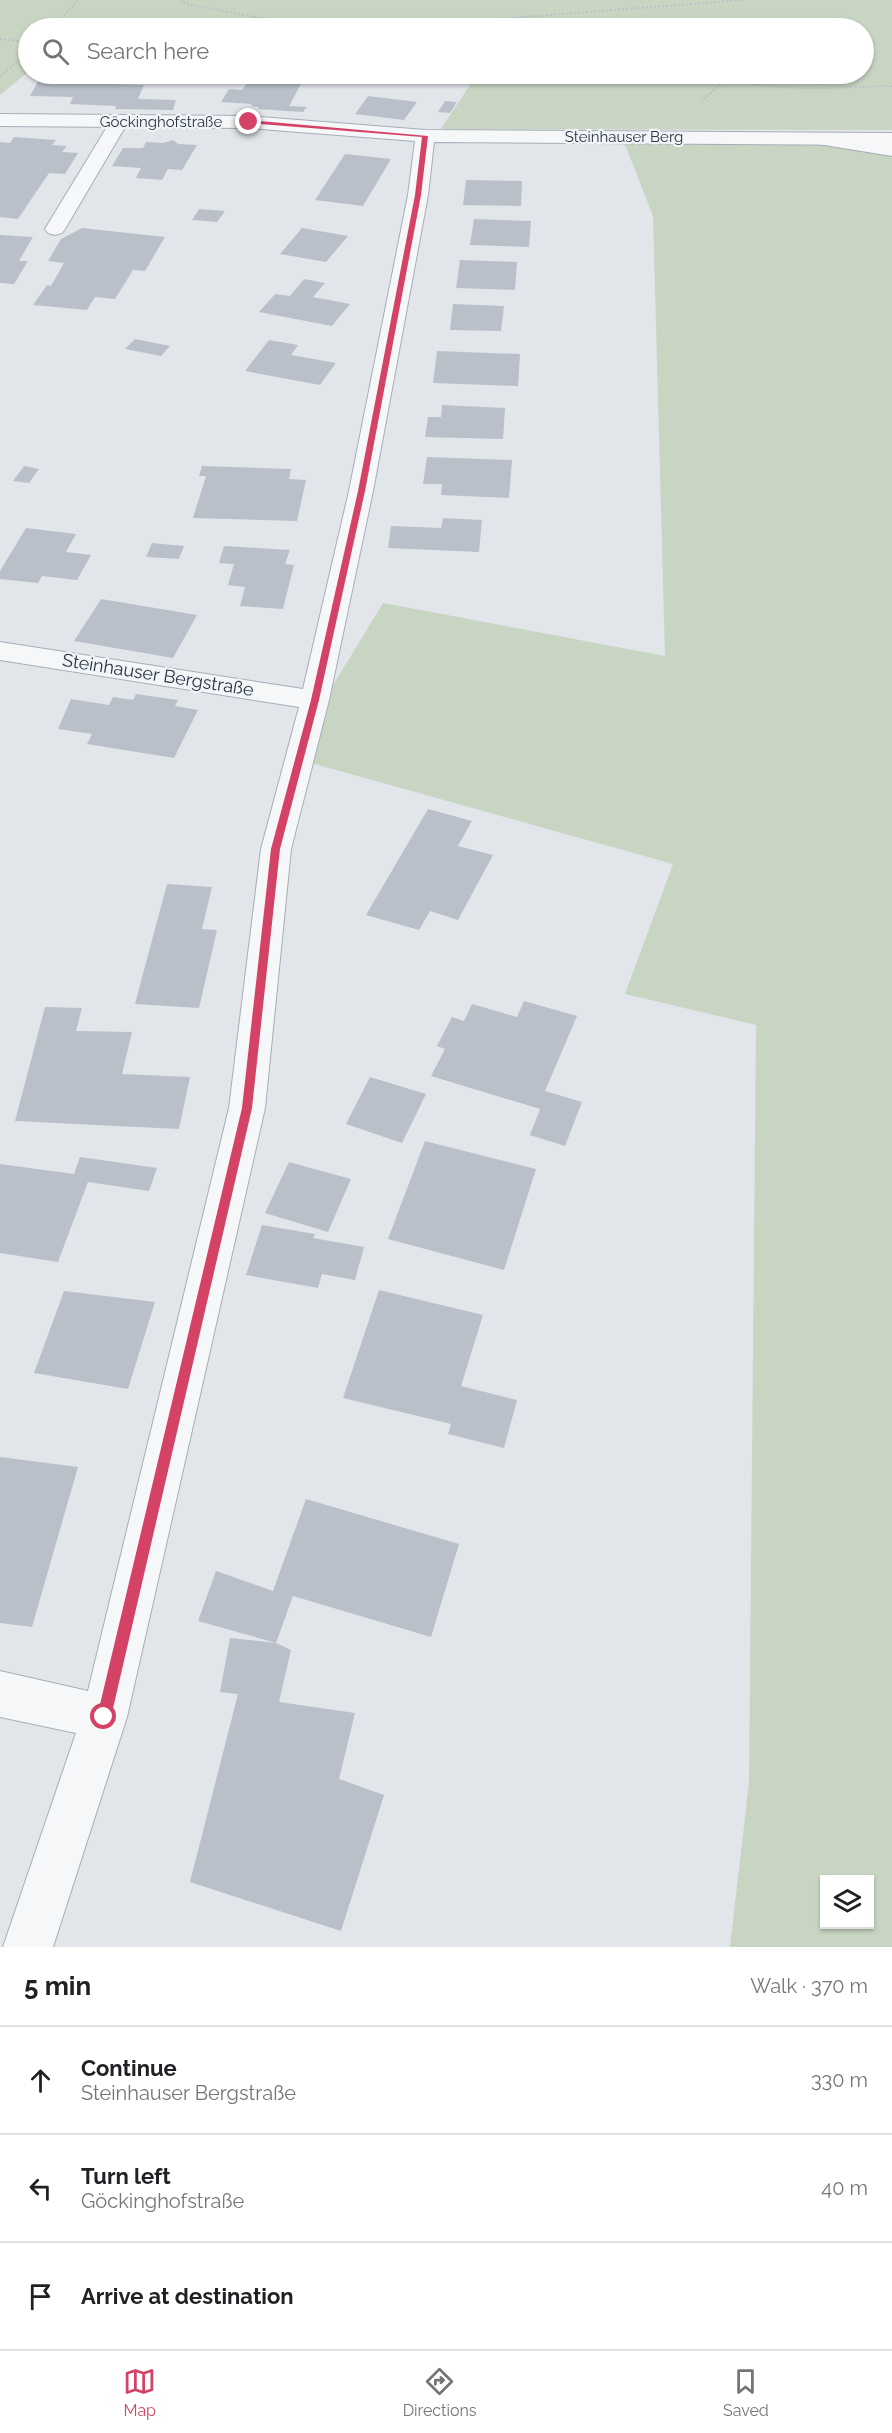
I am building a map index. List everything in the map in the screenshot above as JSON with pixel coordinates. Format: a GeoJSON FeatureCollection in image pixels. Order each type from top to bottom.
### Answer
{"type":"FeatureCollection","features":[{"type":"Feature","properties":{"kind":"street","name":"Göckinghofstraße"},"geometry":{"type":"LineString","coordinates":[[0,120],[249,122],[427,136]]}},
{"type":"Feature","properties":{"kind":"street"},"geometry":{"type":"LineString","coordinates":[[55,229],[119,122]]}},
{"type":"Feature","properties":{"kind":"street"},"geometry":{"type":"LineString","coordinates":[[28,1947],[104,1717],[247,1108],[276,849],[315,700],[361,491],[418,195],[427,136]]}},
{"type":"Feature","properties":{"kind":"street","name":"Steinhauser Berg"},"geometry":{"type":"LineString","coordinates":[[427,136],[892,139]]}},
{"type":"Feature","properties":{"kind":"street","name":"Steinhauser Berg"},"geometry":{"type":"LineString","coordinates":[[819,139],[892,150]]}},
{"type":"Feature","properties":{"kind":"street","name":"Steinhauser Bergstraße"},"geometry":{"type":"LineString","coordinates":[[0,651],[315,700]]}},
{"type":"Feature","properties":{"kind":"street"},"geometry":{"type":"LineString","coordinates":[[0,1694],[104,1717]]}},
{"type":"Feature","properties":{"kind":"path"},"geometry":{"type":"LineString","coordinates":[[62,18],[78,0]]}},
{"type":"Feature","properties":{"kind":"path"},"geometry":{"type":"LineString","coordinates":[[180,0],[187,4],[260,18]]}},
{"type":"Feature","properties":{"kind":"path"},"geometry":{"type":"LineString","coordinates":[[523,18],[743,0]]}},
{"type":"Feature","properties":{"kind":"path"},"geometry":{"type":"LineString","coordinates":[[0,39],[18,41]]}},
{"type":"Feature","properties":{"kind":"path"},"geometry":{"type":"LineString","coordinates":[[0,76],[18,61]]}},
{"type":"Feature","properties":{"kind":"path"},"geometry":{"type":"LineString","coordinates":[[762,84],[892,86]]}},
{"type":"Feature","properties":{"kind":"green space"},"geometry":{"type":"Polygon","coordinates":[[[0,0],[892,0],[892,130],[441,129],[470,84],[874,84],[874,18],[18,18],[18,80],[0,95],[0,0]]]}},
{"type":"Feature","properties":{"kind":"green space"},"geometry":{"type":"Polygon","coordinates":[[[624,142],[827,144],[892,155],[892,1947],[730,1947],[749,1782],[756,1025],[625,994],[673,864],[311,763],[324,700],[383,603],[665,656],[653,216],[624,142]]]}},
{"type":"Feature","properties":{"kind":"building"},"geometry":{"type":"Polygon","coordinates":[[[37,84],[112,84],[144,85],[138,99],[176,100],[173,110],[115,109],[116,106],[70,104],[73,97],[30,96],[37,84]]]}},
{"type":"Feature","properties":{"kind":"building"},"geometry":{"type":"Polygon","coordinates":[[[246,84],[301,84],[289,106],[307,107],[303,112],[258,109],[259,107],[251,106],[252,104],[221,102],[229,89],[242,90],[246,84]]]}},
{"type":"Feature","properties":{"kind":"building"},"geometry":{"type":"Polygon","coordinates":[[[368,96],[417,102],[404,120],[355,114],[368,96]]]}},
{"type":"Feature","properties":{"kind":"building"},"geometry":{"type":"Polygon","coordinates":[[[445,101],[457,102],[450,113],[438,112],[445,101]]]}},
{"type":"Feature","properties":{"kind":"building"},"geometry":{"type":"Polygon","coordinates":[[[14,137],[56,140],[52,145],[67,146],[62,152],[78,153],[65,174],[49,173],[18,219],[0,217],[0,142],[10,143],[14,137]]]}},
{"type":"Feature","properties":{"kind":"building"},"geometry":{"type":"Polygon","coordinates":[[[173,140],[178,144],[197,145],[182,170],[168,169],[162,180],[136,178],[141,168],[112,166],[123,148],[143,148],[146,142],[163,143],[173,140]]]}},
{"type":"Feature","properties":{"kind":"building"},"geometry":{"type":"Polygon","coordinates":[[[345,154],[391,159],[363,206],[315,200],[345,154]]]}},
{"type":"Feature","properties":{"kind":"building"},"geometry":{"type":"Polygon","coordinates":[[[466,180],[522,181],[521,206],[463,205],[466,180]]]}},
{"type":"Feature","properties":{"kind":"building"},"geometry":{"type":"Polygon","coordinates":[[[199,209],[225,211],[217,222],[192,220],[199,209]]]}},
{"type":"Feature","properties":{"kind":"building"},"geometry":{"type":"Polygon","coordinates":[[[474,219],[531,221],[529,247],[470,245],[474,219]]]}},
{"type":"Feature","properties":{"kind":"building"},"geometry":{"type":"Polygon","coordinates":[[[82,228],[165,237],[145,271],[133,270],[115,299],[95,297],[87,310],[33,305],[47,285],[51,286],[64,263],[48,261],[61,239],[82,228]]]}},
{"type":"Feature","properties":{"kind":"building"},"geometry":{"type":"Polygon","coordinates":[[[302,228],[348,236],[326,262],[280,254],[302,228]]]}},
{"type":"Feature","properties":{"kind":"building"},"geometry":{"type":"Polygon","coordinates":[[[0,235],[33,237],[19,261],[28,261],[14,284],[0,283],[0,235]]]}},
{"type":"Feature","properties":{"kind":"building"},"geometry":{"type":"Polygon","coordinates":[[[460,260],[517,262],[515,290],[456,288],[460,260]]]}},
{"type":"Feature","properties":{"kind":"building"},"geometry":{"type":"Polygon","coordinates":[[[304,279],[325,283],[313,297],[350,304],[332,326],[259,312],[275,294],[290,296],[304,279]]]}},
{"type":"Feature","properties":{"kind":"building"},"geometry":{"type":"Polygon","coordinates":[[[453,304],[504,306],[501,331],[450,330],[453,304]]]}},
{"type":"Feature","properties":{"kind":"building"},"geometry":{"type":"Polygon","coordinates":[[[135,339],[170,346],[161,356],[125,349],[135,339]]]}},
{"type":"Feature","properties":{"kind":"building"},"geometry":{"type":"Polygon","coordinates":[[[269,340],[298,345],[291,355],[336,363],[320,385],[245,371],[269,340]]]}},
{"type":"Feature","properties":{"kind":"building"},"geometry":{"type":"Polygon","coordinates":[[[437,351],[520,354],[518,386],[433,383],[437,351]]]}},
{"type":"Feature","properties":{"kind":"building"},"geometry":{"type":"Polygon","coordinates":[[[442,405],[505,408],[503,439],[425,437],[428,417],[441,417],[442,405]]]}},
{"type":"Feature","properties":{"kind":"building"},"geometry":{"type":"Polygon","coordinates":[[[427,457],[512,460],[509,498],[441,495],[442,484],[423,484],[427,457]]]}},
{"type":"Feature","properties":{"kind":"building"},"geometry":{"type":"Polygon","coordinates":[[[24,466],[39,469],[29,483],[13,481],[24,466]]]}},
{"type":"Feature","properties":{"kind":"building"},"geometry":{"type":"Polygon","coordinates":[[[202,466],[291,469],[289,479],[306,480],[297,521],[193,518],[206,476],[199,476],[202,466]]]}},
{"type":"Feature","properties":{"kind":"building"},"geometry":{"type":"Polygon","coordinates":[[[443,518],[482,520],[479,552],[388,548],[391,526],[441,528],[443,518]]]}},
{"type":"Feature","properties":{"kind":"building"},"geometry":{"type":"Polygon","coordinates":[[[26,528],[76,534],[66,552],[91,555],[77,580],[42,576],[38,583],[0,579],[0,571],[26,528]]]}},
{"type":"Feature","properties":{"kind":"building"},"geometry":{"type":"Polygon","coordinates":[[[152,543],[184,546],[179,559],[146,557],[152,543]]]}},
{"type":"Feature","properties":{"kind":"building"},"geometry":{"type":"Polygon","coordinates":[[[224,546],[290,550],[285,564],[294,565],[283,609],[240,606],[245,587],[228,585],[234,564],[219,563],[224,546]]]}},
{"type":"Feature","properties":{"kind":"building"},"geometry":{"type":"Polygon","coordinates":[[[101,599],[197,615],[173,658],[74,641],[101,599]]]}},
{"type":"Feature","properties":{"kind":"building"},"geometry":{"type":"Polygon","coordinates":[[[136,694],[178,700],[175,706],[198,710],[174,758],[87,744],[92,734],[58,729],[71,699],[109,705],[113,697],[133,700],[136,694]]]}},
{"type":"Feature","properties":{"kind":"building"},"geometry":{"type":"Polygon","coordinates":[[[428,809],[472,821],[458,846],[493,855],[458,920],[430,911],[419,930],[366,915],[428,809]]]}},
{"type":"Feature","properties":{"kind":"building"},"geometry":{"type":"Polygon","coordinates":[[[167,884],[212,887],[202,929],[217,930],[199,1008],[135,1004],[167,884]]]}},
{"type":"Feature","properties":{"kind":"building"},"geometry":{"type":"Polygon","coordinates":[[[524,1001],[577,1016],[545,1091],[582,1102],[565,1146],[530,1135],[540,1109],[431,1076],[445,1049],[437,1046],[452,1017],[464,1021],[472,1004],[517,1017],[524,1001]]]}},
{"type":"Feature","properties":{"kind":"building"},"geometry":{"type":"Polygon","coordinates":[[[45,1007],[82,1008],[76,1031],[132,1032],[122,1074],[190,1077],[179,1129],[15,1121],[45,1007]]]}},
{"type":"Feature","properties":{"kind":"building"},"geometry":{"type":"Polygon","coordinates":[[[370,1077],[426,1094],[402,1143],[346,1124],[370,1077]]]}},
{"type":"Feature","properties":{"kind":"building"},"geometry":{"type":"Polygon","coordinates":[[[425,1141],[536,1169],[504,1270],[388,1239],[425,1141]]]}},
{"type":"Feature","properties":{"kind":"building"},"geometry":{"type":"Polygon","coordinates":[[[80,1157],[157,1168],[149,1191],[88,1182],[58,1262],[0,1253],[0,1164],[74,1174],[80,1157]]]}},
{"type":"Feature","properties":{"kind":"building"},"geometry":{"type":"Polygon","coordinates":[[[289,1162],[351,1179],[328,1232],[265,1213],[289,1162]]]}},
{"type":"Feature","properties":{"kind":"building"},"geometry":{"type":"Polygon","coordinates":[[[262,1225],[315,1234],[313,1238],[364,1247],[355,1280],[322,1274],[318,1288],[246,1275],[262,1225]]]}},
{"type":"Feature","properties":{"kind":"building"},"geometry":{"type":"Polygon","coordinates":[[[379,1290],[483,1315],[461,1386],[517,1400],[504,1448],[448,1434],[451,1424],[343,1398],[379,1290]]]}},
{"type":"Feature","properties":{"kind":"building"},"geometry":{"type":"Polygon","coordinates":[[[64,1291],[155,1302],[128,1389],[34,1373],[64,1291]]]}},
{"type":"Feature","properties":{"kind":"building"},"geometry":{"type":"Polygon","coordinates":[[[0,1457],[78,1467],[32,1627],[0,1623],[0,1457]]]}},
{"type":"Feature","properties":{"kind":"building"},"geometry":{"type":"Polygon","coordinates":[[[306,1499],[459,1544],[431,1637],[293,1596],[276,1643],[198,1621],[216,1571],[273,1591],[306,1499]]]}},
{"type":"Feature","properties":{"kind":"building"},"geometry":{"type":"Polygon","coordinates":[[[230,1638],[276,1643],[291,1650],[279,1702],[355,1713],[339,1779],[384,1795],[341,1931],[190,1882],[238,1694],[220,1692],[230,1638]]]}},
{"type":"Feature","properties":{"kind":"route"},"geometry":{"type":"LineString","coordinates":[[104,1717],[247,1108],[276,849],[315,700],[361,491],[418,195],[425,136],[249,122]]}}]}
